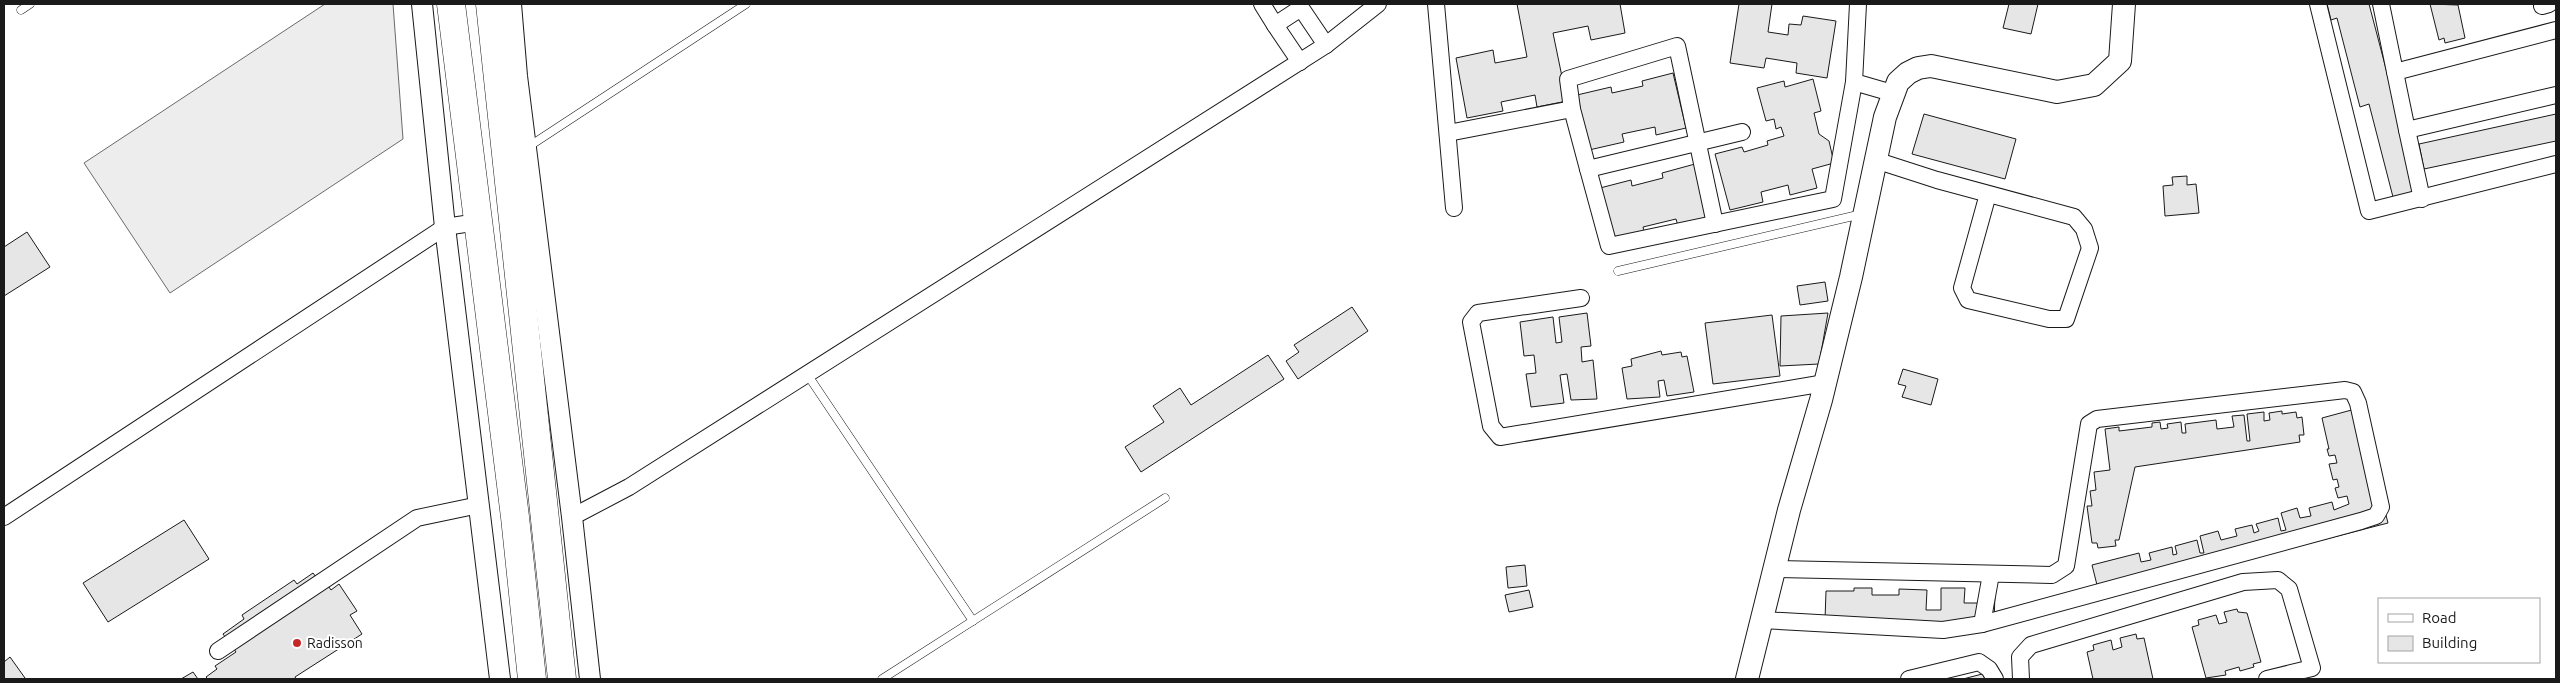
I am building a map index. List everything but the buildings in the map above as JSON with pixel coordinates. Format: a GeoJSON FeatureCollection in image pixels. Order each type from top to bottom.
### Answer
{"type":"FeatureCollection","features":[{"type":"Feature","properties":{"kind":"highway"},"geometry":{"type":"LineString","coordinates":[[451,4],[515,517],[532,679]]}},
{"type":"Feature","properties":{"kind":"highway"},"geometry":{"type":"LineString","coordinates":[[509,5],[562,679]]}},
{"type":"Feature","properties":{"kind":"main road"},"geometry":{"type":"LineString","coordinates":[[1747,679],[1774,569],[1825,383],[1875,160],[1892,93],[1898,82],[1908,73],[1918,68],[1931,66],[2057,92],[2094,85],[2120,61],[2124,4]]}},
{"type":"Feature","properties":{"kind":"street"},"geometry":{"type":"LineString","coordinates":[[422,4],[445,227],[500,679]]}},
{"type":"Feature","properties":{"kind":"street"},"geometry":{"type":"LineString","coordinates":[[1262,4],[1300,62]]}},
{"type":"Feature","properties":{"kind":"street"},"geometry":{"type":"LineString","coordinates":[[572,517],[629,488],[1300,62],[1326,45],[1378,4]]}},
{"type":"Feature","properties":{"kind":"street"},"geometry":{"type":"LineString","coordinates":[[1436,4],[1454,208]]}},
{"type":"Feature","properties":{"kind":"street"},"geometry":{"type":"LineString","coordinates":[[1715,224],[1677,46],[1568,79],[1572,109],[1609,246],[1715,224],[1833,199],[1854,82],[1858,4]]}},
{"type":"Feature","properties":{"kind":"street"},"geometry":{"type":"LineString","coordinates":[[2318,4],[2370,211],[2556,164]]}},
{"type":"Feature","properties":{"kind":"street"},"geometry":{"type":"LineString","coordinates":[[2381,4],[2422,199]]}},
{"type":"Feature","properties":{"kind":"street"},"geometry":{"type":"LineString","coordinates":[[509,5],[590,679]]}},
{"type":"Feature","properties":{"kind":"street"},"geometry":{"type":"LineString","coordinates":[[1275,25],[1301,8],[1326,45]]}},
{"type":"Feature","properties":{"kind":"street"},"geometry":{"type":"LineString","coordinates":[[2395,72],[2556,30]]}},
{"type":"Feature","properties":{"kind":"street"},"geometry":{"type":"LineString","coordinates":[[1854,82],[1892,93]]}},
{"type":"Feature","properties":{"kind":"street"},"geometry":{"type":"LineString","coordinates":[[2407,130],[2556,95]]}},
{"type":"Feature","properties":{"kind":"street"},"geometry":{"type":"LineString","coordinates":[[1448,133],[1572,109]]}},
{"type":"Feature","properties":{"kind":"street"},"geometry":{"type":"LineString","coordinates":[[1588,169],[1742,132]]}},
{"type":"Feature","properties":{"kind":"street"},"geometry":{"type":"LineString","coordinates":[[1875,160],[1937,180],[2074,217],[2084,229],[2090,248],[2066,319],[2049,319],[1968,300],[1962,288],[1988,194]]}},
{"type":"Feature","properties":{"kind":"street"},"geometry":{"type":"LineString","coordinates":[[4,517],[445,227],[478,222]]}},
{"type":"Feature","properties":{"kind":"street"},"geometry":{"type":"LineString","coordinates":[[1581,298],[1475,316],[1472,322],[1491,426],[1500,437],[1825,383]]}},
{"type":"Feature","properties":{"kind":"street"},"geometry":{"type":"LineString","coordinates":[[1762,620],[1943,630],[1982,624],[2376,516],[2381,507],[2358,403],[2353,392],[2345,390],[2097,419],[2089,424],[2066,566],[2052,575],[1774,569]]}},
{"type":"Feature","properties":{"kind":"street"},"geometry":{"type":"LineString","coordinates":[[218,651],[417,518],[479,505]]}},
{"type":"Feature","properties":{"kind":"street"},"geometry":{"type":"LineString","coordinates":[[1982,624],[1991,574]]}},
{"type":"Feature","properties":{"kind":"street"},"geometry":{"type":"LineString","coordinates":[[2021,679],[2020,657],[2031,645],[2243,582],[2278,580],[2289,589],[2314,673],[2267,679]]}},
{"type":"Feature","properties":{"kind":"street"},"geometry":{"type":"LineString","coordinates":[[1909,679],[1978,662],[1989,669],[1995,679]]}},
{"type":"Feature","properties":{"kind":"lane"},"geometry":{"type":"LineString","coordinates":[[20,10],[30,4]]}},
{"type":"Feature","properties":{"kind":"lane"},"geometry":{"type":"LineString","coordinates":[[526,148],[746,4]]}},
{"type":"Feature","properties":{"kind":"lane"},"geometry":{"type":"LineString","coordinates":[[1618,271],[1864,214]]}},
{"type":"Feature","properties":{"kind":"lane"},"geometry":{"type":"LineString","coordinates":[[807,374],[973,621]]}},
{"type":"Feature","properties":{"kind":"lane"},"geometry":{"type":"LineString","coordinates":[[882,679],[1166,498]]}},
{"type":"Feature","properties":{"kind":"shaded area"},"geometry":{"type":"Polygon","coordinates":[[[325,4],[393,4],[403,139],[170,293],[84,163],[325,4]]]}},
{"type":"Feature","properties":{"kind":"place","name":"Radisson"},"geometry":{"type":"Point","coordinates":[297,643]}}]}
